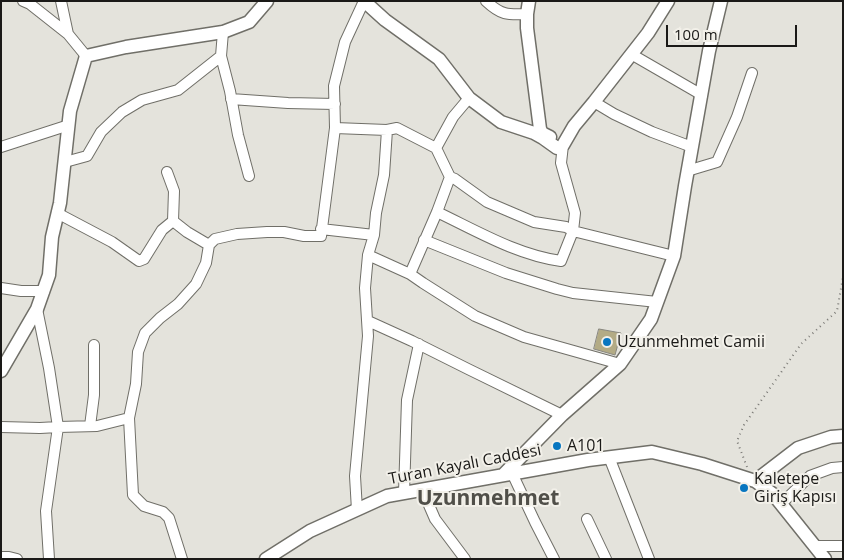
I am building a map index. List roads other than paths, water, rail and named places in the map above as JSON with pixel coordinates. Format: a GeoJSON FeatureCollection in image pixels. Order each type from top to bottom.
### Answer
{"type":"FeatureCollection","features":[{"type":"Feature","properties":{"kind":"street"},"geometry":{"type":"LineString","coordinates":[[23,1],[30,4],[68,34],[86,56]]}},
{"type":"Feature","properties":{"kind":"street"},"geometry":{"type":"LineString","coordinates":[[61,1],[68,34]]}},
{"type":"Feature","properties":{"kind":"street"},"geometry":{"type":"LineString","coordinates":[[86,56],[126,47],[223,32],[249,22],[267,1]]}},
{"type":"Feature","properties":{"kind":"street"},"geometry":{"type":"LineString","coordinates":[[182,559],[169,518],[163,512],[144,506],[134,494],[129,418],[136,384],[138,352],[145,333],[178,304],[196,284],[206,264],[209,245],[215,239],[236,234],[267,232],[322,236],[335,128],[334,86],[346,42],[364,1],[385,20],[440,59],[469,98],[500,122],[537,131]]}},
{"type":"Feature","properties":{"kind":"street"},"geometry":{"type":"LineString","coordinates":[[486,1],[497,10],[510,15],[528,8],[527,28],[537,131],[543,138],[559,144]]}},
{"type":"Feature","properties":{"kind":"street"},"geometry":{"type":"LineString","coordinates":[[437,212],[494,240],[544,259],[561,261],[573,231],[575,213],[561,162],[559,144],[648,33],[668,1]]}},
{"type":"Feature","properties":{"kind":"street"},"geometry":{"type":"LineString","coordinates":[[554,559],[508,473],[562,415],[620,364],[651,320],[674,256],[684,186],[709,51],[721,1]]}},
{"type":"Feature","properties":{"kind":"street"},"geometry":{"type":"LineString","coordinates":[[223,32],[221,56],[238,136],[249,176]]}},
{"type":"Feature","properties":{"kind":"street"},"geometry":{"type":"LineString","coordinates":[[631,54],[701,95]]}},
{"type":"Feature","properties":{"kind":"street"},"geometry":{"type":"LineString","coordinates":[[1,371],[37,309],[49,275],[52,237],[60,203],[70,110],[86,56]]}},
{"type":"Feature","properties":{"kind":"street"},"geometry":{"type":"LineString","coordinates":[[65,162],[87,156],[101,132],[122,112],[142,100],[178,90],[221,56]]}},
{"type":"Feature","properties":{"kind":"street"},"geometry":{"type":"LineString","coordinates":[[687,171],[717,162],[752,73]]}},
{"type":"Feature","properties":{"kind":"street"},"geometry":{"type":"LineString","coordinates":[[436,148],[453,117],[469,98]]}},
{"type":"Feature","properties":{"kind":"street"},"geometry":{"type":"LineString","coordinates":[[231,99],[335,104]]}},
{"type":"Feature","properties":{"kind":"street"},"geometry":{"type":"LineString","coordinates":[[594,102],[652,132],[692,147]]}},
{"type":"Feature","properties":{"kind":"street"},"geometry":{"type":"LineString","coordinates":[[1,147],[68,126]]}},
{"type":"Feature","properties":{"kind":"street"},"geometry":{"type":"LineString","coordinates":[[335,128],[386,130],[396,128],[436,148],[450,177],[487,202],[534,222],[566,227],[573,231],[674,256]]}},
{"type":"Feature","properties":{"kind":"street"},"geometry":{"type":"LineString","coordinates":[[357,510],[355,476],[368,336],[365,288],[368,255],[374,236],[376,213],[384,175],[386,130]]}},
{"type":"Feature","properties":{"kind":"street"},"geometry":{"type":"LineString","coordinates":[[57,213],[112,242],[139,261],[144,259],[162,230],[173,221],[174,191],[167,172]]}},
{"type":"Feature","properties":{"kind":"street"},"geometry":{"type":"LineString","coordinates":[[410,274],[450,177]]}},
{"type":"Feature","properties":{"kind":"street"},"geometry":{"type":"LineString","coordinates":[[173,221],[209,245]]}},
{"type":"Feature","properties":{"kind":"street"},"geometry":{"type":"LineString","coordinates":[[322,230],[374,236]]}},
{"type":"Feature","properties":{"kind":"street"},"geometry":{"type":"LineString","coordinates":[[424,240],[506,274],[557,290],[657,302]]}},
{"type":"Feature","properties":{"kind":"street"},"geometry":{"type":"LineString","coordinates":[[368,255],[410,274],[475,316],[524,337],[620,364]]}},
{"type":"Feature","properties":{"kind":"street"},"geometry":{"type":"LineString","coordinates":[[1,288],[21,291],[44,291]]}},
{"type":"Feature","properties":{"kind":"street"},"geometry":{"type":"LineString","coordinates":[[37,309],[58,427],[46,511],[49,559]]}},
{"type":"Feature","properties":{"kind":"street"},"geometry":{"type":"LineString","coordinates":[[368,321],[562,415]]}},
{"type":"Feature","properties":{"kind":"street"},"geometry":{"type":"LineString","coordinates":[[404,492],[407,400],[418,344]]}},
{"type":"Feature","properties":{"kind":"street"},"geometry":{"type":"LineString","coordinates":[[90,426],[94,395],[94,345]]}},
{"type":"Feature","properties":{"kind":"street"},"geometry":{"type":"LineString","coordinates":[[1,427],[97,426],[129,418]]}},
{"type":"Feature","properties":{"kind":"street"},"geometry":{"type":"LineString","coordinates":[[752,476],[798,448],[831,437],[843,436]]}},
{"type":"Feature","properties":{"kind":"street","name":"Turan Kayalı Caddesi"},"geometry":{"type":"LineString","coordinates":[[266,559],[310,531],[387,496],[508,473],[652,452],[752,476],[773,494],[825,559]]}},
{"type":"Feature","properties":{"kind":"street"},"geometry":{"type":"LineString","coordinates":[[609,457],[649,559]]}},
{"type":"Feature","properties":{"kind":"street"},"geometry":{"type":"LineString","coordinates":[[781,504],[810,476],[832,468],[843,467]]}},
{"type":"Feature","properties":{"kind":"street"},"geometry":{"type":"LineString","coordinates":[[422,489],[435,519],[465,559]]}},
{"type":"Feature","properties":{"kind":"street"},"geometry":{"type":"LineString","coordinates":[[587,519],[606,559]]}},
{"type":"Feature","properties":{"kind":"street"},"geometry":{"type":"LineString","coordinates":[[815,546],[843,546]]}},
{"type":"Feature","properties":{"kind":"street"},"geometry":{"type":"LineString","coordinates":[[1,557],[17,559]]}},
{"type":"Feature","properties":{"kind":"place","name":"Uzunmehmet Camii"},"geometry":{"type":"Point","coordinates":[607,342]}},
{"type":"Feature","properties":{"kind":"place","name":"A101"},"geometry":{"type":"Point","coordinates":[557,446]}},
{"type":"Feature","properties":{"kind":"place","name":"Kaletepe Giriş Kapısı"},"geometry":{"type":"Point","coordinates":[744,488]}},
{"type":"Feature","properties":{"kind":"district","name":"Uzunmehmet"},"geometry":{"type":"Point","coordinates":[488,499]}}]}
